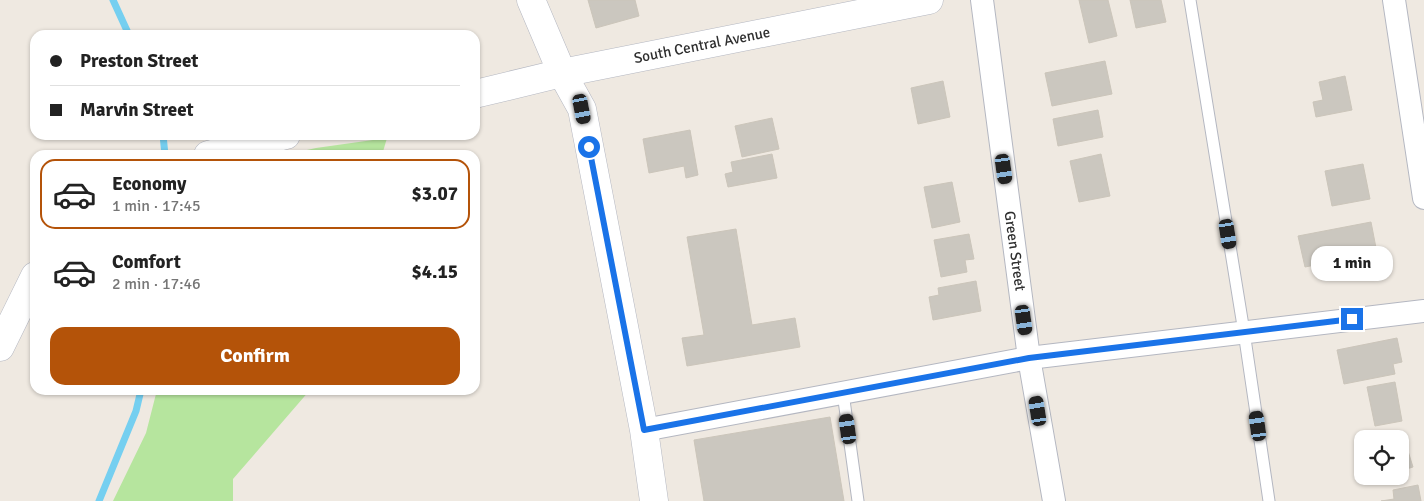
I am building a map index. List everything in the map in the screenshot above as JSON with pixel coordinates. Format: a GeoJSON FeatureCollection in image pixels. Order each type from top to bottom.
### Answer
{"type":"FeatureCollection","features":[{"type":"Feature","properties":{"kind":"main road"},"geometry":{"type":"LineString","coordinates":[[531,0],[562,73],[582,109],[644,430],[654,501]]}},
{"type":"Feature","properties":{"kind":"main road","name":"South Central Avenue"},"geometry":{"type":"LineString","coordinates":[[480,93],[562,73],[929,0]]}},
{"type":"Feature","properties":{"kind":"main road"},"geometry":{"type":"LineString","coordinates":[[226,150],[266,140]]}},
{"type":"Feature","properties":{"kind":"main road"},"geometry":{"type":"LineString","coordinates":[[0,347],[30,286]]}},
{"type":"Feature","properties":{"kind":"street","name":"Green Street"},"geometry":{"type":"LineString","coordinates":[[982,0],[1029,358],[1054,501]]}},
{"type":"Feature","properties":{"kind":"street"},"geometry":{"type":"LineString","coordinates":[[1394,0],[1424,198]]}},
{"type":"Feature","properties":{"kind":"street"},"geometry":{"type":"LineString","coordinates":[[644,430],[1029,358],[1424,311]]}},
{"type":"Feature","properties":{"kind":"lane"},"geometry":{"type":"LineString","coordinates":[[1190,0],[1244,332],[1269,501]]}},
{"type":"Feature","properties":{"kind":"lane"},"geometry":{"type":"LineString","coordinates":[[843,393],[858,501]]}},
{"type":"Feature","properties":{"kind":"green space"},"geometry":{"type":"Polygon","coordinates":[[[373,140],[386,140],[383,150],[307,150],[373,140]]]}},
{"type":"Feature","properties":{"kind":"green space"},"geometry":{"type":"Polygon","coordinates":[[[156,395],[306,395],[233,479],[233,501],[113,501],[146,433],[156,395]]]}},
{"type":"Feature","properties":{"kind":"building"},"geometry":{"type":"Polygon","coordinates":[[[588,0],[635,0],[639,16],[596,28],[588,0]]]}},
{"type":"Feature","properties":{"kind":"building"},"geometry":{"type":"Polygon","coordinates":[[[1079,0],[1108,0],[1117,36],[1089,43],[1079,0]]]}},
{"type":"Feature","properties":{"kind":"building"},"geometry":{"type":"Polygon","coordinates":[[[1130,0],[1161,0],[1166,22],[1136,28],[1130,0]]]}},
{"type":"Feature","properties":{"kind":"building"},"geometry":{"type":"Polygon","coordinates":[[[1105,61],[1112,94],[1052,106],[1045,73],[1105,61]]]}},
{"type":"Feature","properties":{"kind":"building"},"geometry":{"type":"Polygon","coordinates":[[[1345,76],[1352,110],[1316,117],[1313,102],[1323,100],[1319,82],[1345,76]]]}},
{"type":"Feature","properties":{"kind":"building"},"geometry":{"type":"Polygon","coordinates":[[[943,81],[950,117],[918,124],[911,88],[943,81]]]}},
{"type":"Feature","properties":{"kind":"building"},"geometry":{"type":"Polygon","coordinates":[[[1098,110],[1103,137],[1058,146],[1053,119],[1098,110]]]}},
{"type":"Feature","properties":{"kind":"building"},"geometry":{"type":"Polygon","coordinates":[[[772,118],[779,149],[742,157],[735,126],[772,118]]]}},
{"type":"Feature","properties":{"kind":"building"},"geometry":{"type":"Polygon","coordinates":[[[690,130],[698,175],[686,178],[684,166],[649,173],[643,139],[690,130]]]}},
{"type":"Feature","properties":{"kind":"building"},"geometry":{"type":"Polygon","coordinates":[[[772,154],[777,178],[728,187],[725,174],[733,172],[731,162],[772,154]]]}},
{"type":"Feature","properties":{"kind":"building"},"geometry":{"type":"Polygon","coordinates":[[[1101,154],[1110,196],[1079,202],[1070,161],[1101,154]]]}},
{"type":"Feature","properties":{"kind":"building"},"geometry":{"type":"Polygon","coordinates":[[[1363,164],[1370,199],[1332,206],[1325,171],[1363,164]]]}},
{"type":"Feature","properties":{"kind":"building"},"geometry":{"type":"Polygon","coordinates":[[[952,182],[960,222],[932,228],[924,187],[952,182]]]}},
{"type":"Feature","properties":{"kind":"building"},"geometry":{"type":"Polygon","coordinates":[[[1371,222],[1377,253],[1305,267],[1298,236],[1371,222]]]}},
{"type":"Feature","properties":{"kind":"building"},"geometry":{"type":"Polygon","coordinates":[[[736,229],[752,325],[795,318],[800,347],[687,366],[682,338],[704,335],[687,237],[736,229]]]}},
{"type":"Feature","properties":{"kind":"building"},"geometry":{"type":"Polygon","coordinates":[[[969,234],[974,259],[965,260],[967,272],[941,277],[934,240],[969,234]]]}},
{"type":"Feature","properties":{"kind":"building"},"geometry":{"type":"Polygon","coordinates":[[[976,281],[981,311],[933,320],[929,297],[939,295],[938,288],[976,281]]]}},
{"type":"Feature","properties":{"kind":"building"},"geometry":{"type":"Polygon","coordinates":[[[1397,338],[1402,362],[1393,364],[1395,374],[1344,384],[1337,350],[1397,338]]]}},
{"type":"Feature","properties":{"kind":"building"},"geometry":{"type":"Polygon","coordinates":[[[1395,382],[1402,421],[1375,426],[1367,387],[1395,382]]]}},
{"type":"Feature","properties":{"kind":"building"},"geometry":{"type":"Polygon","coordinates":[[[830,417],[844,501],[704,501],[694,440],[830,417]]]}},
{"type":"Feature","properties":{"kind":"building"},"geometry":{"type":"Polygon","coordinates":[[[1409,454],[1413,467],[1409,468],[1409,454]]]}},
{"type":"Feature","properties":{"kind":"building"},"geometry":{"type":"Polygon","coordinates":[[[1418,485],[1421,501],[1381,501],[1394,499],[1393,490],[1418,485]]]}},
{"type":"Feature","properties":{"kind":"waterway"},"geometry":{"type":"LineString","coordinates":[[113,0],[127,30]]}},
{"type":"Feature","properties":{"kind":"waterway"},"geometry":{"type":"LineString","coordinates":[[164,140],[164,150]]}},
{"type":"Feature","properties":{"kind":"waterway"},"geometry":{"type":"LineString","coordinates":[[99,501],[136,411],[140,395]]}},
{"type":"Feature","properties":{"kind":"route"},"geometry":{"type":"LineString","coordinates":[[589,147],[644,430],[1029,358],[1352,319]]}}]}
